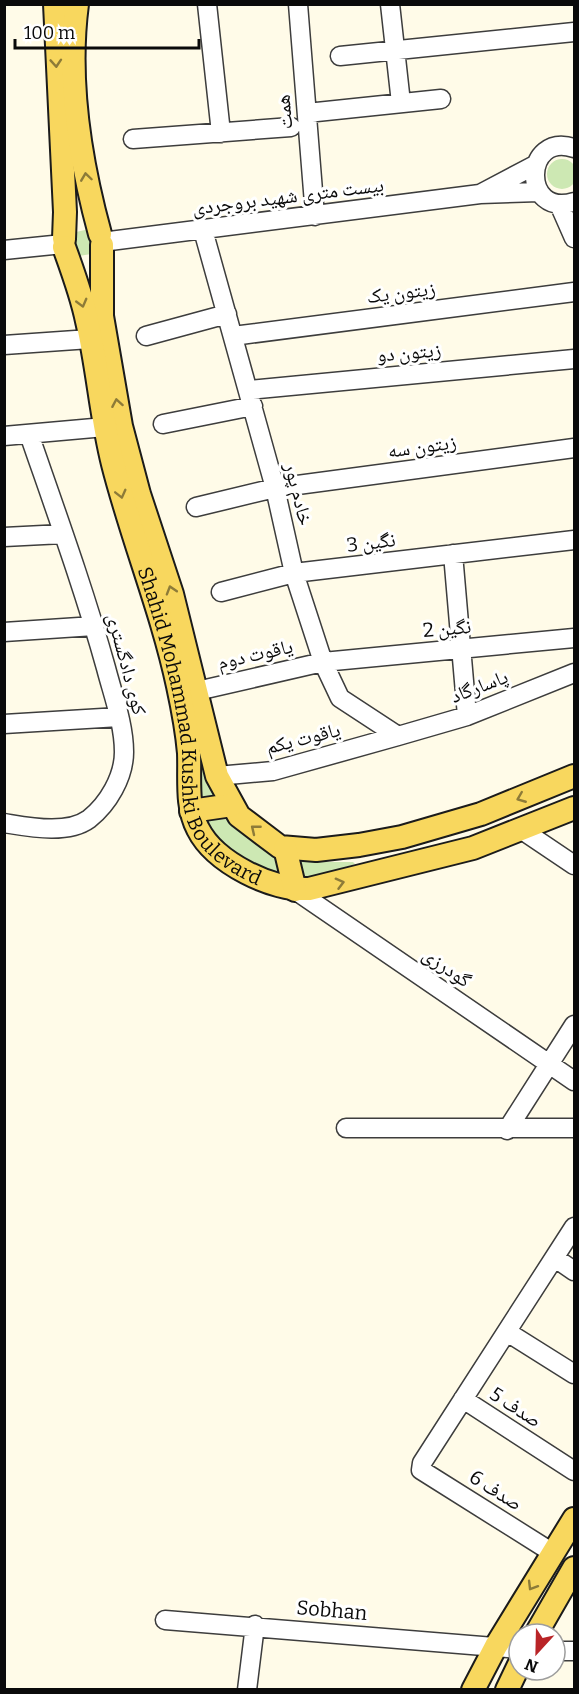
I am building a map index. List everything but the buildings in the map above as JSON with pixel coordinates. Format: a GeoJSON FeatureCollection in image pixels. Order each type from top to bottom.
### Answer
{"type":"FeatureCollection","features":[{"type":"Feature","properties":{"kind":"main road","name":"Shahid Mohammad Kushki Boulevard"},"geometry":{"type":"LineString","coordinates":[[55,4],[65,212],[64,243],[90,339],[105,427],[124,506],[177,681],[186,724],[191,811],[198,829],[208,844],[255,877],[295,890],[324,887],[473,848],[522,831],[574,808]]}},
{"type":"Feature","properties":{"kind":"main road","name":"Shahid Mohammad Kushki Boulevard"},"geometry":{"type":"LineString","coordinates":[[77,4],[76,106],[88,191],[101,240],[102,316],[121,426],[139,494],[172,594],[217,776],[232,806],[239,816],[257,832],[285,848],[316,850],[402,837],[481,814],[574,776]]}},
{"type":"Feature","properties":{"kind":"main road"},"geometry":{"type":"LineString","coordinates":[[80,224],[91,225],[101,240],[93,259],[81,262],[70,257],[64,243],[69,229],[80,224]]}},
{"type":"Feature","properties":{"kind":"main road"},"geometry":{"type":"LineString","coordinates":[[191,811],[232,806]]}},
{"type":"Feature","properties":{"kind":"main road"},"geometry":{"type":"LineString","coordinates":[[285,848],[295,890]]}},
{"type":"Feature","properties":{"kind":"main road"},"geometry":{"type":"LineString","coordinates":[[473,1689],[495,1646],[574,1519]]}},
{"type":"Feature","properties":{"kind":"main road"},"geometry":{"type":"LineString","coordinates":[[543,1622],[574,1568]]}},
{"type":"Feature","properties":{"kind":"street"},"geometry":{"type":"LineString","coordinates":[[207,4],[220,133]]}},
{"type":"Feature","properties":{"kind":"street","name":"همت"},"geometry":{"type":"LineString","coordinates":[[298,4],[315,216]]}},
{"type":"Feature","properties":{"kind":"street"},"geometry":{"type":"LineString","coordinates":[[390,4],[401,103]]}},
{"type":"Feature","properties":{"kind":"street"},"geometry":{"type":"LineString","coordinates":[[340,56],[574,32]]}},
{"type":"Feature","properties":{"kind":"street"},"geometry":{"type":"LineString","coordinates":[[307,113],[441,99]]}},
{"type":"Feature","properties":{"kind":"street"},"geometry":{"type":"LineString","coordinates":[[133,139],[291,127]]}},
{"type":"Feature","properties":{"kind":"street","name":"بیست متری شهید بروجردی"},"geometry":{"type":"LineString","coordinates":[[480,194],[535,165],[547,150],[574,132]]}},
{"type":"Feature","properties":{"kind":"street"},"geometry":{"type":"LineString","coordinates":[[556,146],[574,148]]}},
{"type":"Feature","properties":{"kind":"street"},"geometry":{"type":"LineString","coordinates":[[535,165],[534,174],[539,192],[551,201],[567,203],[574,238]]}},
{"type":"Feature","properties":{"kind":"street","name":"بیست متری شهید بروجردی"},"geometry":{"type":"LineString","coordinates":[[101,240],[203,230],[480,194],[539,192]]}},
{"type":"Feature","properties":{"kind":"street","name":"خادم پور"},"geometry":{"type":"LineString","coordinates":[[203,230],[275,488],[294,573],[323,662],[340,698],[398,736]]}},
{"type":"Feature","properties":{"kind":"street"},"geometry":{"type":"LineString","coordinates":[[4,250],[64,243]]}},
{"type":"Feature","properties":{"kind":"street","name":"زیتون یک"},"geometry":{"type":"LineString","coordinates":[[233,336],[574,292]]}},
{"type":"Feature","properties":{"kind":"street"},"geometry":{"type":"LineString","coordinates":[[146,336],[227,314]]}},
{"type":"Feature","properties":{"kind":"street"},"geometry":{"type":"LineString","coordinates":[[4,345],[90,339]]}},
{"type":"Feature","properties":{"kind":"street","name":"زیتون دو"},"geometry":{"type":"LineString","coordinates":[[163,424],[250,398],[574,359]]}},
{"type":"Feature","properties":{"kind":"street"},"geometry":{"type":"LineString","coordinates":[[4,436],[105,427]]}},
{"type":"Feature","properties":{"kind":"street","name":"کوی دادگستری"},"geometry":{"type":"LineString","coordinates":[[4,823],[52,830],[87,820],[107,801],[119,778],[124,754],[119,717],[94,626],[29,434]]}},
{"type":"Feature","properties":{"kind":"street","name":"زیتون سه"},"geometry":{"type":"LineString","coordinates":[[196,507],[275,488],[574,448]]}},
{"type":"Feature","properties":{"kind":"street"},"geometry":{"type":"LineString","coordinates":[[4,537],[63,534]]}},
{"type":"Feature","properties":{"kind":"street","name":"نگین 3"},"geometry":{"type":"LineString","coordinates":[[221,592],[294,573],[574,540]]}},
{"type":"Feature","properties":{"kind":"street"},"geometry":{"type":"LineString","coordinates":[[453,554],[467,716]]}},
{"type":"Feature","properties":{"kind":"street"},"geometry":{"type":"LineString","coordinates":[[4,632],[94,626]]}},
{"type":"Feature","properties":{"kind":"street","name":"نگین 2"},"geometry":{"type":"LineString","coordinates":[[323,662],[574,638]]}},
{"type":"Feature","properties":{"kind":"street","name":"یاقوت دوم"},"geometry":{"type":"LineString","coordinates":[[197,691],[323,662]]}},
{"type":"Feature","properties":{"kind":"street","name":"پاسارگاد"},"geometry":{"type":"LineString","coordinates":[[398,736],[467,716],[574,673]]}},
{"type":"Feature","properties":{"kind":"street"},"geometry":{"type":"LineString","coordinates":[[4,724],[119,717]]}},
{"type":"Feature","properties":{"kind":"street","name":"یاقوت یکم"},"geometry":{"type":"LineString","coordinates":[[217,776],[273,771],[398,736]]}},
{"type":"Feature","properties":{"kind":"street"},"geometry":{"type":"LineString","coordinates":[[522,831],[574,865]]}},
{"type":"Feature","properties":{"kind":"street","name":"گودرزی"},"geometry":{"type":"LineString","coordinates":[[295,890],[574,1081]]}},
{"type":"Feature","properties":{"kind":"street"},"geometry":{"type":"LineString","coordinates":[[507,1130],[574,1025]]}},
{"type":"Feature","properties":{"kind":"street"},"geometry":{"type":"LineString","coordinates":[[346,1128],[507,1130],[574,1128]]}},
{"type":"Feature","properties":{"kind":"street"},"geometry":{"type":"LineString","coordinates":[[463,1399],[574,1227]]}},
{"type":"Feature","properties":{"kind":"street"},"geometry":{"type":"LineString","coordinates":[[555,1258],[574,1271]]}},
{"type":"Feature","properties":{"kind":"street"},"geometry":{"type":"LineString","coordinates":[[507,1332],[574,1374]]}},
{"type":"Feature","properties":{"kind":"street","name":"صدف 6"},"geometry":{"type":"LineString","coordinates":[[463,1399],[422,1462],[421,1470],[553,1553]]}},
{"type":"Feature","properties":{"kind":"street","name":"صدف 5"},"geometry":{"type":"LineString","coordinates":[[463,1399],[574,1472]]}},
{"type":"Feature","properties":{"kind":"street","name":"Sobhan"},"geometry":{"type":"LineString","coordinates":[[165,1620],[255,1625],[507,1648]]}},
{"type":"Feature","properties":{"kind":"street"},"geometry":{"type":"LineString","coordinates":[[246,1689],[255,1625]]}},
{"type":"Feature","properties":{"kind":"green space"},"geometry":{"type":"Polygon","coordinates":[[[562,159],[568,160],[576,168],[576,180],[568,188],[562,189],[556,188],[548,180],[547,174],[548,168],[556,160],[562,159]]]}},
{"type":"Feature","properties":{"kind":"green space"},"geometry":{"type":"Polygon","coordinates":[[[85,230],[93,234],[91,254],[79,256],[71,238],[76,232],[85,230]]]}},
{"type":"Feature","properties":{"kind":"green space"},"geometry":{"type":"Polygon","coordinates":[[[198,741],[220,799],[200,801],[198,741]]]}},
{"type":"Feature","properties":{"kind":"green space"},"geometry":{"type":"Polygon","coordinates":[[[228,810],[277,853],[285,882],[231,855],[198,815],[228,810]]]}},
{"type":"Feature","properties":{"kind":"green space"},"geometry":{"type":"Polygon","coordinates":[[[297,862],[353,862],[355,864],[301,881],[297,862]]]}}]}
